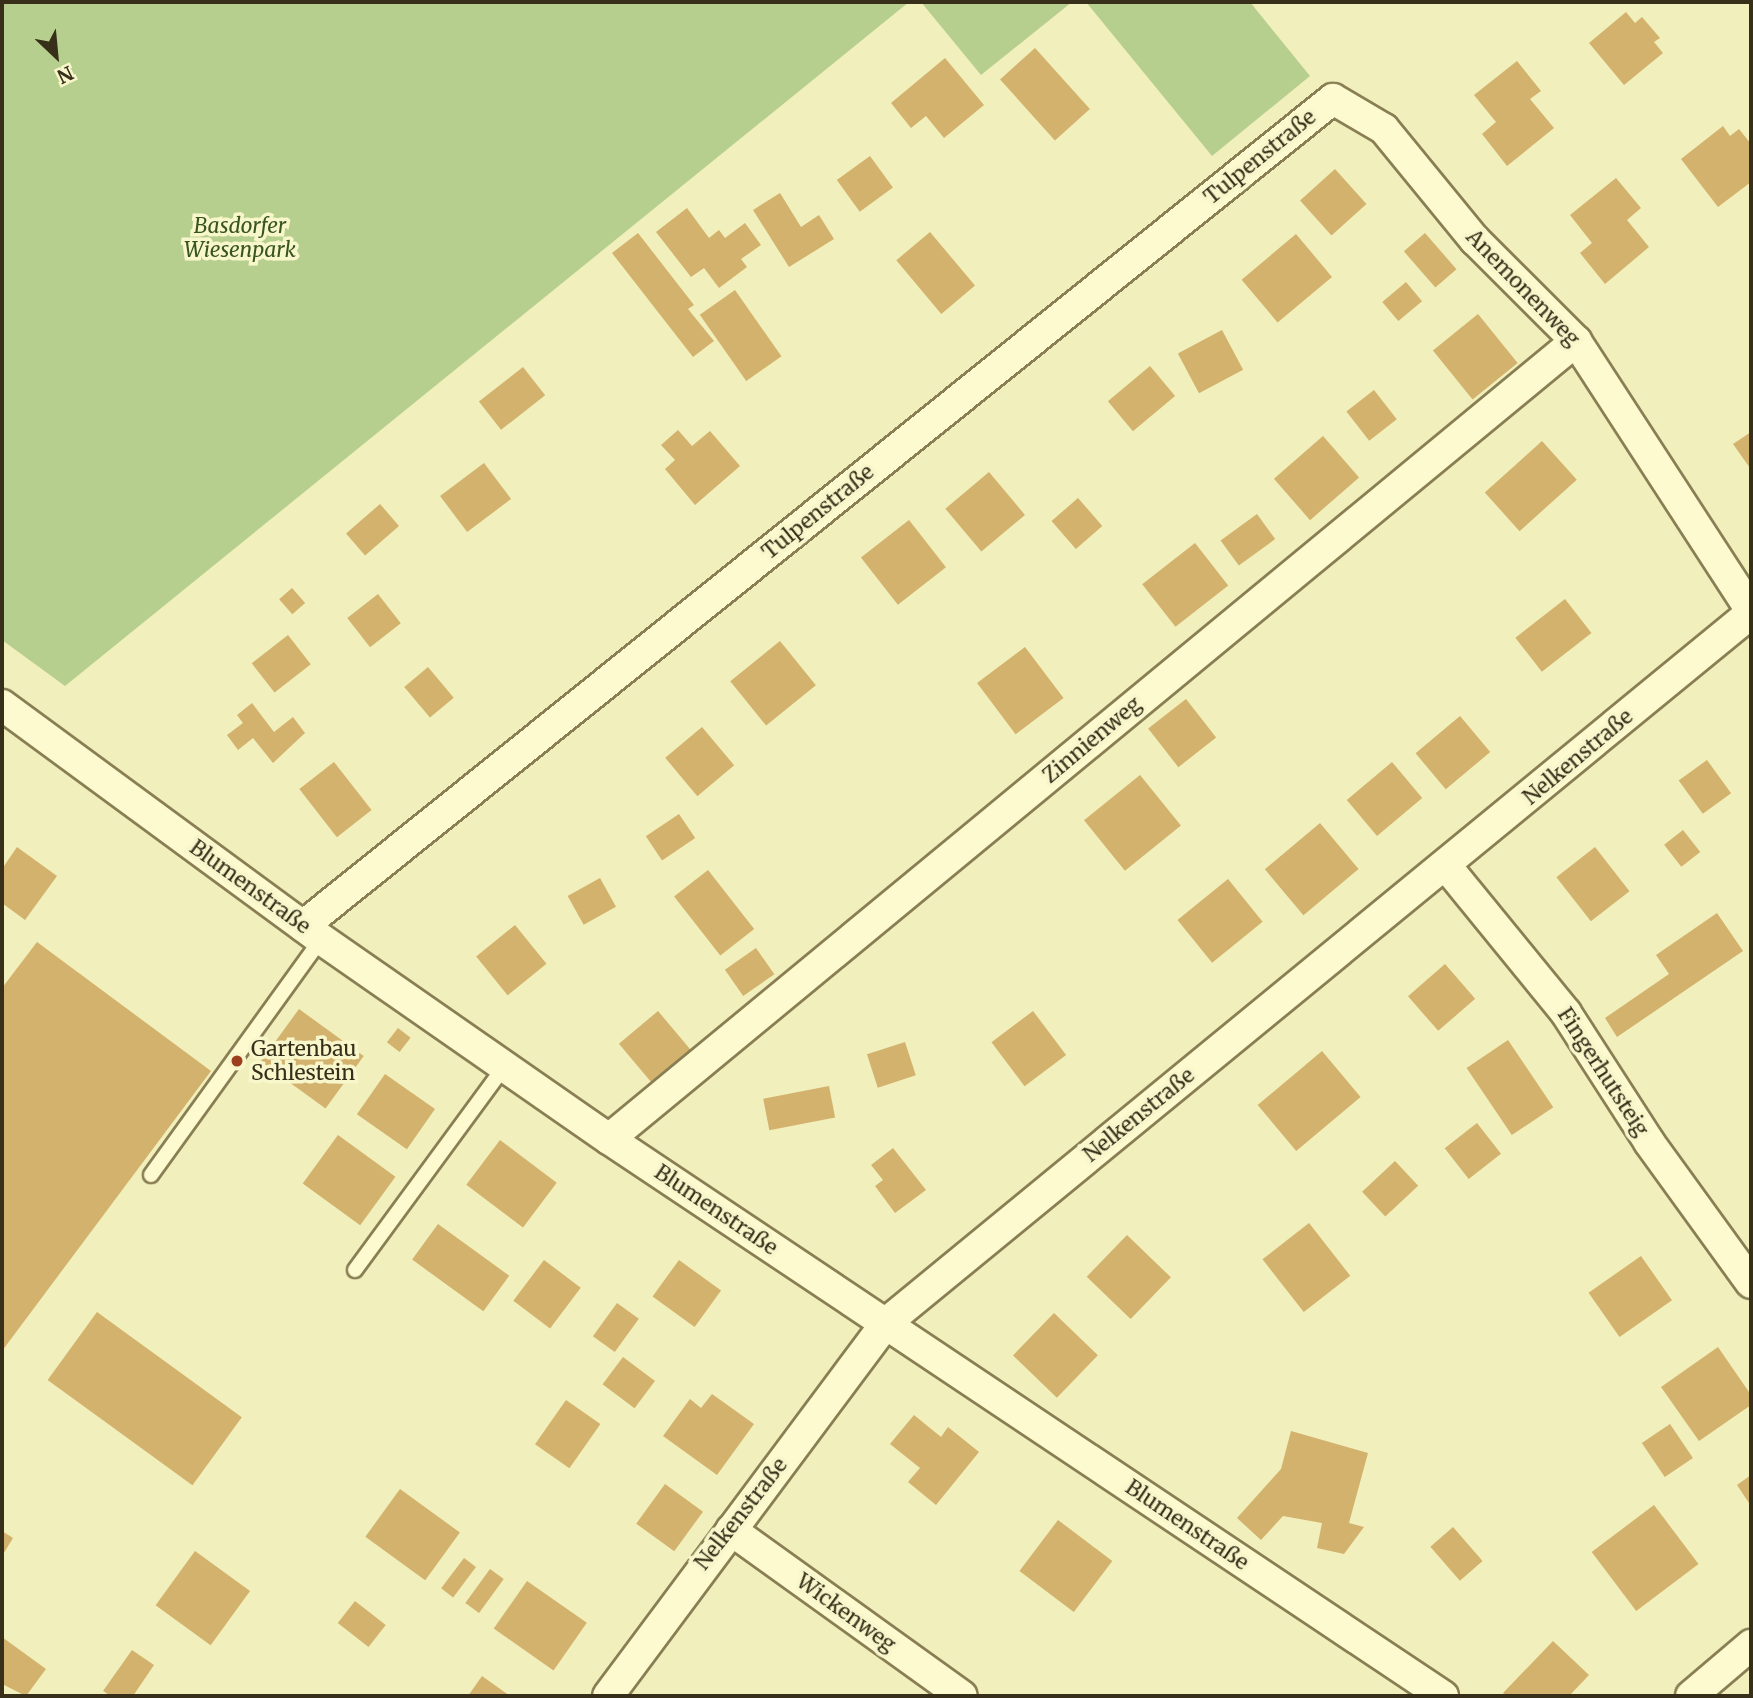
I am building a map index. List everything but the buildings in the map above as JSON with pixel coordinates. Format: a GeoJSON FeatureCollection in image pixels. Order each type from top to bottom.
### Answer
{"type":"FeatureCollection","features":[{"type":"Feature","properties":{"kind":"street","name":"Anemonenweg"},"geometry":{"type":"LineString","coordinates":[[1333,99],[1384,129],[1475,240],[1576,341],[1751,612]]}},
{"type":"Feature","properties":{"kind":"street","name":"Tulpenstraße"},"geometry":{"type":"LineString","coordinates":[[312,932],[1333,99]]}},
{"type":"Feature","properties":{"kind":"street","name":"Zinnienweg"},"geometry":{"type":"LineString","coordinates":[[609,1139],[1576,341]]}},
{"type":"Feature","properties":{"kind":"street","name":"Nelkenstraße"},"geometry":{"type":"LineString","coordinates":[[608,1696],[886,1323],[1447,867],[1751,612]]}},
{"type":"Feature","properties":{"kind":"street","name":"Blumenstraße"},"geometry":{"type":"LineString","coordinates":[[2,705],[312,932],[609,1139],[1443,1696]]}},
{"type":"Feature","properties":{"kind":"street","name":"Fingerhutsteig"},"geometry":{"type":"LineString","coordinates":[[1447,867],[1566,1013],[1649,1142],[1751,1283]]}},
{"type":"Feature","properties":{"kind":"street","name":"Wickenweg"},"geometry":{"type":"LineString","coordinates":[[731,1530],[962,1696]]}},
{"type":"Feature","properties":{"kind":"street"},"geometry":{"type":"LineString","coordinates":[[1691,1696],[1751,1645]]}},
{"type":"Feature","properties":{"kind":"lane"},"geometry":{"type":"LineString","coordinates":[[151,1175],[312,932]]}},
{"type":"Feature","properties":{"kind":"lane"},"geometry":{"type":"LineString","coordinates":[[355,1269],[505,1066]]}},
{"type":"Feature","properties":{"kind":"green space","name":"Basdorfer Wiesenpark"},"geometry":{"type":"Polygon","coordinates":[[[2,2],[909,2],[65,686],[2,640],[2,2]]]}},
{"type":"Feature","properties":{"kind":"green space"},"geometry":{"type":"Polygon","coordinates":[[[921,2],[1072,2],[981,75],[921,2]]]}},
{"type":"Feature","properties":{"kind":"green space"},"geometry":{"type":"Polygon","coordinates":[[[1086,2],[1250,2],[1310,76],[1212,156],[1086,2]]]}},
{"type":"Feature","properties":{"kind":"place","name":"Gartenbau Schlestein"},"geometry":{"type":"Point","coordinates":[237,1061]}}]}
